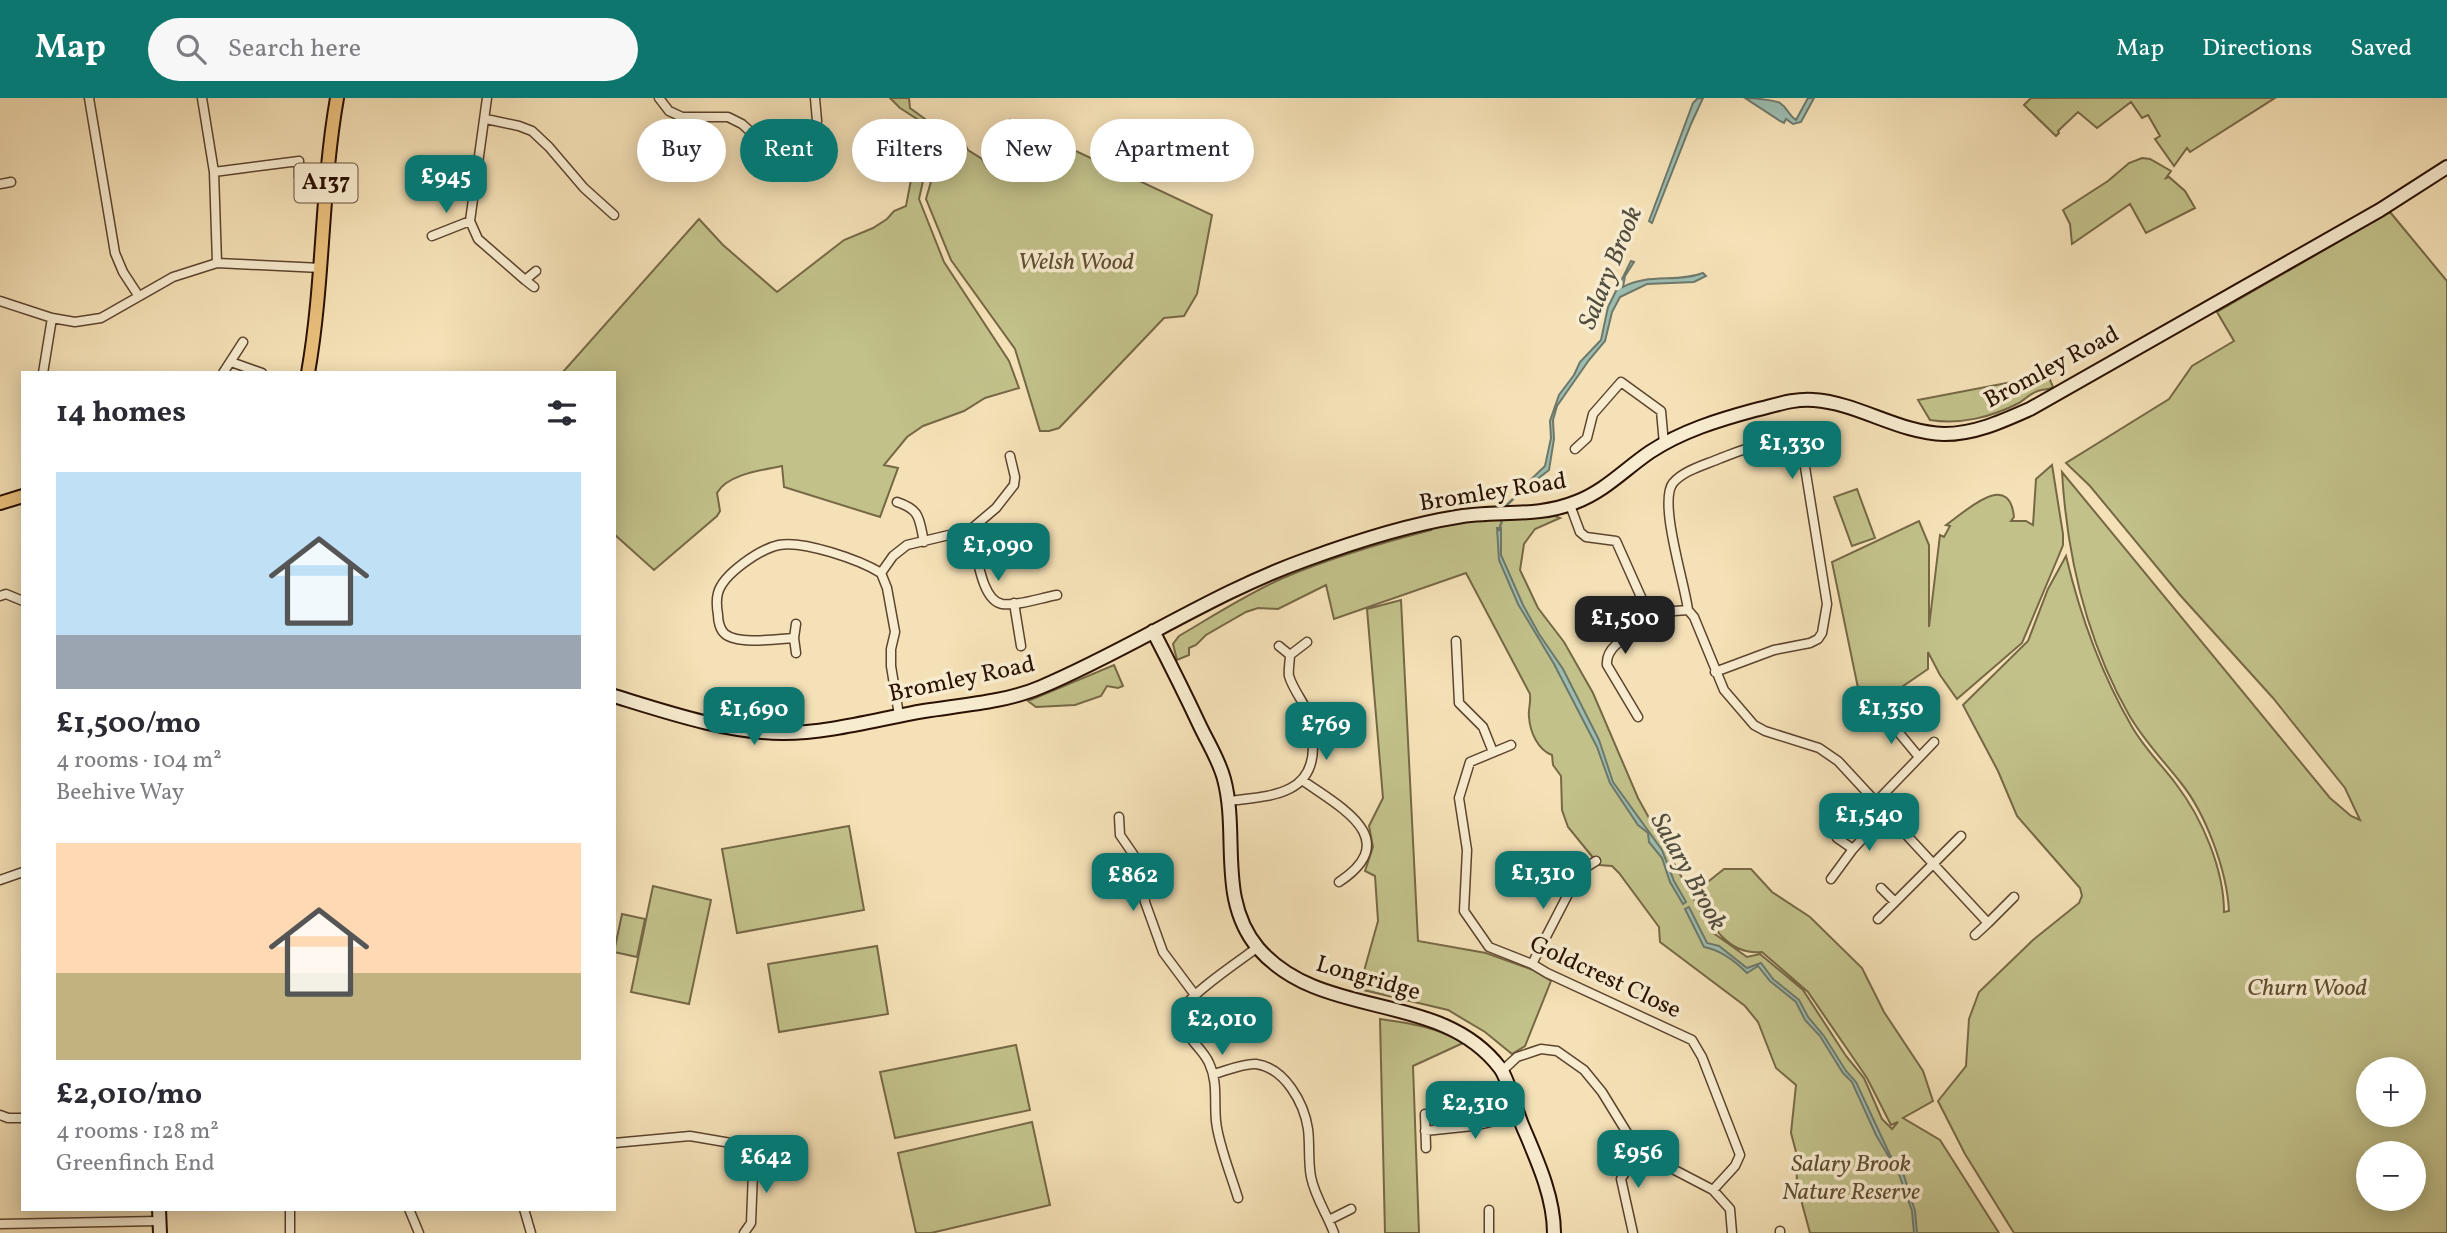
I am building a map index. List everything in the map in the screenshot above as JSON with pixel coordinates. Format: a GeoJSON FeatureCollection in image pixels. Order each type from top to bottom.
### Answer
{"type":"FeatureCollection","features":[{"type":"Feature","properties":{"kind":"main road","name":"A137"},"geometry":{"type":"LineString","coordinates":[[308,371],[321,268],[327,167],[337,98]]}},
{"type":"Feature","properties":{"kind":"main road"},"geometry":{"type":"LineString","coordinates":[[0,503],[21,497]]}},
{"type":"Feature","properties":{"kind":"street"},"geometry":{"type":"LineString","coordinates":[[89,98],[115,253],[123,272],[138,295]]}},
{"type":"Feature","properties":{"kind":"street"},"geometry":{"type":"LineString","coordinates":[[202,98],[214,172],[217,263]]}},
{"type":"Feature","properties":{"kind":"street"},"geometry":{"type":"LineString","coordinates":[[487,98],[470,221],[478,239],[534,287]]}},
{"type":"Feature","properties":{"kind":"street"},"geometry":{"type":"LineString","coordinates":[[659,98],[669,111],[682,117],[728,117],[742,124],[772,151],[792,154],[814,136],[817,121],[815,98]]}},
{"type":"Feature","properties":{"kind":"street"},"geometry":{"type":"LineString","coordinates":[[486,119],[532,131],[584,188],[614,215]]}},
{"type":"Feature","properties":{"kind":"street"},"geometry":{"type":"LineString","coordinates":[[214,172],[299,161],[299,177]]}},
{"type":"Feature","properties":{"kind":"street"},"geometry":{"type":"LineString","coordinates":[[432,162],[476,167]]}},
{"type":"Feature","properties":{"kind":"street","name":"Bromley Road"},"geometry":{"type":"LineString","coordinates":[[616,697],[669,713],[734,727],[771,733],[794,733],[1008,696],[1037,689],[1083,668],[1252,581],[1306,559],[1381,535],[1454,517],[1534,513],[1570,505],[1609,485],[1664,444],[1710,423],[1800,400],[1825,401],[1930,433],[1960,433],[2001,422],[2030,409],[2380,210],[2447,167]]}},
{"type":"Feature","properties":{"kind":"street"},"geometry":{"type":"LineString","coordinates":[[0,184],[11,182]]}},
{"type":"Feature","properties":{"kind":"street"},"geometry":{"type":"LineString","coordinates":[[432,236],[470,221]]}},
{"type":"Feature","properties":{"kind":"street"},"geometry":{"type":"LineString","coordinates":[[0,301],[52,318],[75,321],[101,318],[173,277],[217,263],[321,268]]}},
{"type":"Feature","properties":{"kind":"street"},"geometry":{"type":"LineString","coordinates":[[525,280],[536,271]]}},
{"type":"Feature","properties":{"kind":"street"},"geometry":{"type":"LineString","coordinates":[[43,371],[52,318]]}},
{"type":"Feature","properties":{"kind":"street"},"geometry":{"type":"LineString","coordinates":[[224,371],[243,342]]}},
{"type":"Feature","properties":{"kind":"street"},"geometry":{"type":"LineString","coordinates":[[231,362],[256,371]]}},
{"type":"Feature","properties":{"kind":"street"},"geometry":{"type":"LineString","coordinates":[[1575,449],[1587,438],[1593,414],[1621,382],[1661,411],[1664,444]]}},
{"type":"Feature","properties":{"kind":"street"},"geometry":{"type":"LineString","coordinates":[[1715,671],[1774,650],[1810,643],[1822,634],[1827,604],[1804,461],[1794,445],[1753,445],[1681,475],[1668,490],[1667,502],[1688,610],[1694,617],[1715,671],[1724,690],[1754,725],[1819,748],[1838,761],[1988,923]]}},
{"type":"Feature","properties":{"kind":"street"},"geometry":{"type":"LineString","coordinates":[[881,573],[893,556],[907,545],[970,530],[996,509],[1014,485],[1010,456]]}},
{"type":"Feature","properties":{"kind":"street"},"geometry":{"type":"LineString","coordinates":[[897,502],[913,508],[918,514],[924,542]]}},
{"type":"Feature","properties":{"kind":"street"},"geometry":{"type":"LineString","coordinates":[[1570,505],[1580,532],[1586,537],[1616,541],[1645,606],[1654,611],[1688,610]]}},
{"type":"Feature","properties":{"kind":"street"},"geometry":{"type":"LineString","coordinates":[[970,530],[985,589],[990,598],[1000,604],[1057,595]]}},
{"type":"Feature","properties":{"kind":"street"},"geometry":{"type":"LineString","coordinates":[[794,638],[740,640],[725,634],[719,624],[718,593],[724,581],[765,549],[793,543],[866,565],[881,573],[887,588],[895,632],[891,666],[899,715]]}},
{"type":"Feature","properties":{"kind":"street"},"geometry":{"type":"LineString","coordinates":[[0,596],[6,594],[21,600]]}},
{"type":"Feature","properties":{"kind":"street"},"geometry":{"type":"LineString","coordinates":[[1013,603],[1021,646]]}},
{"type":"Feature","properties":{"kind":"street"},"geometry":{"type":"LineString","coordinates":[[1638,717],[1607,665],[1606,657],[1612,647],[1651,623],[1654,611]]}},
{"type":"Feature","properties":{"kind":"street"},"geometry":{"type":"LineString","coordinates":[[796,624],[796,653]]}},
{"type":"Feature","properties":{"kind":"street","name":"Longridge"},"geometry":{"type":"LineString","coordinates":[[1153,631],[1218,762],[1229,801],[1230,876],[1235,900],[1258,947],[1298,981],[1352,1000],[1423,1016],[1448,1026],[1487,1053],[1502,1071],[1536,1157],[1555,1215],[1555,1233]]}},
{"type":"Feature","properties":{"kind":"street"},"geometry":{"type":"LineString","coordinates":[[1456,640],[1459,703],[1483,727],[1493,752]]}},
{"type":"Feature","properties":{"kind":"street"},"geometry":{"type":"LineString","coordinates":[[1229,801],[1291,790],[1303,780],[1313,754],[1313,725],[1289,676],[1290,655],[1307,642]]}},
{"type":"Feature","properties":{"kind":"street"},"geometry":{"type":"LineString","coordinates":[[1279,646],[1290,655]]}},
{"type":"Feature","properties":{"kind":"street"},"geometry":{"type":"LineString","coordinates":[[1885,716],[1919,757]]}},
{"type":"Feature","properties":{"kind":"street"},"geometry":{"type":"LineString","coordinates":[[1877,801],[1934,742]]}},
{"type":"Feature","properties":{"kind":"street","name":"Goldcrest Close"},"geometry":{"type":"LineString","coordinates":[[1511,745],[1470,762],[1459,798],[1468,850],[1464,911],[1489,947],[1532,964],[1546,973],[1692,1040],[1706,1068],[1740,1155],[1735,1166],[1713,1189]]}},
{"type":"Feature","properties":{"kind":"street"},"geometry":{"type":"LineString","coordinates":[[1303,780],[1361,824],[1366,838],[1363,861],[1354,872],[1339,882]]}},
{"type":"Feature","properties":{"kind":"street"},"geometry":{"type":"LineString","coordinates":[[1831,879],[1853,849],[1887,812]]}},
{"type":"Feature","properties":{"kind":"street"},"geometry":{"type":"LineString","coordinates":[[1119,817],[1120,835],[1142,867],[1145,902],[1163,952],[1195,995]]}},
{"type":"Feature","properties":{"kind":"street"},"geometry":{"type":"LineString","coordinates":[[1878,919],[1961,836]]}},
{"type":"Feature","properties":{"kind":"street"},"geometry":{"type":"LineString","coordinates":[[1837,838],[1853,849]]}},
{"type":"Feature","properties":{"kind":"street"},"geometry":{"type":"LineString","coordinates":[[1570,859],[1580,871]]}},
{"type":"Feature","properties":{"kind":"street"},"geometry":{"type":"LineString","coordinates":[[1532,964],[1580,871],[1596,861]]}},
{"type":"Feature","properties":{"kind":"street"},"geometry":{"type":"LineString","coordinates":[[0,880],[21,873]]}},
{"type":"Feature","properties":{"kind":"street"},"geometry":{"type":"LineString","coordinates":[[1881,888],[1895,902]]}},
{"type":"Feature","properties":{"kind":"street"},"geometry":{"type":"LineString","coordinates":[[1975,935],[2014,897]]}},
{"type":"Feature","properties":{"kind":"street"},"geometry":{"type":"LineString","coordinates":[[1238,1198],[1216,1122],[1214,1074],[1209,1061],[1182,1027],[1183,1009],[1195,995],[1258,947]]}},
{"type":"Feature","properties":{"kind":"street"},"geometry":{"type":"LineString","coordinates":[[1502,1071],[1517,1057],[1541,1049],[1557,1051],[1584,1070],[1602,1091],[1629,1136],[1667,1166],[1713,1189],[1730,1209],[1732,1233]]}},
{"type":"Feature","properties":{"kind":"street"},"geometry":{"type":"LineString","coordinates":[[1214,1074],[1256,1064],[1271,1069],[1295,1093],[1303,1108],[1308,1129],[1308,1153],[1314,1188],[1334,1233]]}},
{"type":"Feature","properties":{"kind":"street"},"geometry":{"type":"LineString","coordinates":[[1425,1114],[1426,1148]]}},
{"type":"Feature","properties":{"kind":"street"},"geometry":{"type":"LineString","coordinates":[[0,1115],[21,1118]]}},
{"type":"Feature","properties":{"kind":"street"},"geometry":{"type":"LineString","coordinates":[[1425,1131],[1473,1126],[1518,1116]]}},
{"type":"Feature","properties":{"kind":"street"},"geometry":{"type":"LineString","coordinates":[[616,1143],[690,1136],[754,1147],[751,1223],[744,1233]]}},
{"type":"Feature","properties":{"kind":"street"},"geometry":{"type":"LineString","coordinates":[[1633,1233],[1621,1179],[1641,1147]]}},
{"type":"Feature","properties":{"kind":"street"},"geometry":{"type":"LineString","coordinates":[[1329,1220],[1351,1209]]}},
{"type":"Feature","properties":{"kind":"street"},"geometry":{"type":"LineString","coordinates":[[1489,1210],[1489,1233]]}},
{"type":"Feature","properties":{"kind":"street"},"geometry":{"type":"LineString","coordinates":[[290,1211],[290,1233]]}},
{"type":"Feature","properties":{"kind":"street"},"geometry":{"type":"LineString","coordinates":[[410,1211],[419,1233]]}},
{"type":"Feature","properties":{"kind":"street"},"geometry":{"type":"LineString","coordinates":[[525,1211],[531,1233]]}},
{"type":"Feature","properties":{"kind":"street"},"geometry":{"type":"LineString","coordinates":[[0,1224],[159,1221]]}},
{"type":"Feature","properties":{"kind":"street"},"geometry":{"type":"LineString","coordinates":[[62,1222],[63,1233]]}},
{"type":"Feature","properties":{"kind":"green space"},"geometry":{"type":"Polygon","coordinates":[[[890,98],[909,98],[910,108],[925,119],[917,119],[890,98]]]}},
{"type":"Feature","properties":{"kind":"green space"},"geometry":{"type":"Polygon","coordinates":[[[2031,98],[2275,98],[2190,152],[2187,148],[2174,166],[2155,139],[2160,136],[2148,115],[2142,118],[2131,102],[2097,128],[2078,112],[2056,136],[2024,105],[2031,98]]]}},
{"type":"Feature","properties":{"kind":"green space","name":"Welsh Wood"},"geometry":{"type":"Polygon","coordinates":[[[967,148],[981,158],[981,182],[1076,182],[1076,151],[1090,158],[1090,182],[1142,182],[1212,215],[1197,294],[1184,316],[1164,318],[1059,428],[1040,431],[1015,349],[951,260],[926,199],[931,182],[967,182],[967,148]]]}},
{"type":"Feature","properties":{"kind":"green space"},"geometry":{"type":"Polygon","coordinates":[[[2142,158],[2150,159],[2171,171],[2166,178],[2169,177],[2185,191],[2195,208],[2146,233],[2130,204],[2072,244],[2070,224],[2063,210],[2108,181],[2129,163],[2142,158]]]}},
{"type":"Feature","properties":{"kind":"green space"},"geometry":{"type":"Polygon","coordinates":[[[911,182],[923,182],[919,199],[944,262],[1009,361],[1019,388],[985,398],[964,411],[923,426],[907,437],[884,465],[898,468],[880,517],[784,487],[782,466],[756,471],[737,477],[722,487],[717,493],[720,511],[717,516],[654,570],[616,536],[616,371],[564,371],[699,219],[723,245],[777,292],[844,240],[873,228],[894,211],[906,206],[911,182]]]}},
{"type":"Feature","properties":{"kind":"green space","name":"Churn Wood"},"geometry":{"type":"Polygon","coordinates":[[[2390,212],[2447,281],[2447,1233],[2014,1233],[1965,1154],[1938,1101],[1966,1066],[1969,1019],[1979,992],[2033,940],[2079,903],[2082,896],[2080,888],[2017,816],[1998,771],[1963,705],[2028,641],[2048,589],[2066,556],[2085,622],[2110,685],[2136,733],[2186,797],[2203,828],[2216,862],[2224,912],[2229,911],[2220,861],[2199,810],[2129,715],[2102,658],[2074,567],[2062,472],[2330,798],[2360,820],[2345,788],[2273,698],[2180,595],[2090,486],[2066,463],[2169,399],[2192,366],[2234,341],[2217,312],[2390,212]]]}},
{"type":"Feature","properties":{"kind":"green space"},"geometry":{"type":"Polygon","coordinates":[[[2048,375],[2053,387],[2035,392],[2009,408],[1976,419],[1930,420],[1918,400],[2048,375]]]}},
{"type":"Feature","properties":{"kind":"green space"},"geometry":{"type":"Polygon","coordinates":[[[2052,465],[2063,545],[2022,643],[1957,699],[1928,652],[1928,669],[1877,704],[1864,717],[1832,562],[1919,521],[1929,545],[1929,627],[1940,535],[1944,537],[1950,526],[1946,525],[1975,504],[1995,495],[2004,496],[2010,503],[2014,517],[2011,521],[2026,521],[2033,525],[2036,479],[2052,465]]]}},
{"type":"Feature","properties":{"kind":"green space"},"geometry":{"type":"Polygon","coordinates":[[[1857,489],[1875,538],[1852,546],[1834,497],[1857,489]]]}},
{"type":"Feature","properties":{"kind":"green space","name":"Salary Brook Nature Reserve"},"geometry":{"type":"Polygon","coordinates":[[[1555,516],[1560,518],[1535,529],[1524,544],[1520,570],[1538,608],[1564,642],[1593,693],[1638,798],[1712,932],[1747,957],[1760,954],[1803,990],[1846,1056],[1864,1078],[1882,1119],[1892,1129],[1898,1122],[1891,1125],[1867,1078],[1808,992],[1762,952],[1749,952],[1728,942],[1712,925],[1694,893],[1724,869],[1751,869],[1772,892],[1810,917],[1862,968],[1884,1012],[1923,1071],[1933,1101],[1903,1118],[1940,1140],[1999,1233],[1810,1233],[1797,1185],[1796,1152],[1791,1133],[1796,1085],[1776,1068],[1758,1022],[1745,1006],[1660,942],[1659,927],[1619,873],[1612,866],[1599,865],[1568,827],[1562,810],[1561,776],[1553,765],[1552,755],[1539,745],[1531,729],[1530,694],[1466,573],[1334,619],[1326,585],[1278,609],[1258,608],[1246,612],[1206,635],[1189,648],[1189,655],[1177,660],[1173,644],[1179,636],[1243,598],[1319,564],[1431,530],[1426,522],[1555,516]]]}},
{"type":"Feature","properties":{"kind":"green space"},"geometry":{"type":"Polygon","coordinates":[[[1401,600],[1418,941],[1486,953],[1533,970],[1551,981],[1525,1046],[1512,1054],[1485,1032],[1448,1010],[1359,989],[1378,921],[1375,876],[1365,871],[1373,847],[1369,826],[1383,798],[1367,609],[1401,600]]]}},
{"type":"Feature","properties":{"kind":"green space"},"geometry":{"type":"Polygon","coordinates":[[[1114,665],[1123,686],[1107,686],[1101,696],[1075,705],[1036,707],[1028,701],[1114,665]]]}},
{"type":"Feature","properties":{"kind":"green space"},"geometry":{"type":"Polygon","coordinates":[[[849,826],[864,910],[737,933],[722,849],[849,826]]]}},
{"type":"Feature","properties":{"kind":"green space"},"geometry":{"type":"Polygon","coordinates":[[[653,886],[711,900],[689,1004],[631,992],[653,886]]]}},
{"type":"Feature","properties":{"kind":"green space"},"geometry":{"type":"Polygon","coordinates":[[[622,914],[645,919],[637,957],[616,952],[622,914]]]}},
{"type":"Feature","properties":{"kind":"green space"},"geometry":{"type":"Polygon","coordinates":[[[877,946],[888,1014],[779,1032],[768,964],[877,946]]]}},
{"type":"Feature","properties":{"kind":"green space"},"geometry":{"type":"Polygon","coordinates":[[[1380,1019],[1433,1029],[1463,1043],[1413,1066],[1419,1233],[1385,1233],[1380,1019]]]}},
{"type":"Feature","properties":{"kind":"green space"},"geometry":{"type":"Polygon","coordinates":[[[1016,1045],[1030,1110],[895,1138],[880,1072],[1016,1045]]]}},
{"type":"Feature","properties":{"kind":"green space"},"geometry":{"type":"Polygon","coordinates":[[[1032,1122],[1050,1205],[931,1233],[916,1233],[898,1153],[1032,1122]]]}},
{"type":"Feature","properties":{"kind":"water"},"geometry":{"type":"Polygon","coordinates":[[[1698,98],[1703,98],[1652,223],[1649,221],[1693,103],[1698,98]]]}},
{"type":"Feature","properties":{"kind":"water"},"geometry":{"type":"Polygon","coordinates":[[[1745,98],[1780,103],[1796,120],[1808,98],[1814,98],[1801,122],[1793,124],[1786,119],[1784,123],[1780,121],[1745,98]]]}},
{"type":"Feature","properties":{"kind":"water"},"geometry":{"type":"Polygon","coordinates":[[[1631,261],[1634,262],[1625,276],[1623,287],[1642,280],[1703,273],[1706,276],[1694,282],[1647,284],[1620,297],[1612,312],[1605,341],[1557,406],[1553,420],[1554,439],[1549,470],[1521,492],[1545,466],[1551,438],[1550,421],[1559,395],[1580,362],[1601,340],[1608,307],[1631,261]]]}},
{"type":"Feature","properties":{"kind":"water"},"geometry":{"type":"Polygon","coordinates":[[[1497,528],[1501,528],[1501,555],[1523,605],[1563,669],[1599,740],[1613,782],[1662,850],[1686,902],[1683,904],[1670,882],[1662,858],[1649,842],[1648,833],[1638,825],[1610,783],[1597,747],[1554,664],[1518,604],[1499,560],[1497,528]]]}},
{"type":"Feature","properties":{"kind":"water"},"geometry":{"type":"Polygon","coordinates":[[[1689,907],[1707,943],[1719,946],[1747,968],[1761,963],[1773,979],[1799,1000],[1808,1017],[1856,1082],[1890,1155],[1904,1176],[1915,1211],[1917,1233],[1914,1233],[1912,1211],[1899,1174],[1876,1135],[1852,1082],[1843,1073],[1820,1036],[1805,1020],[1796,1002],[1770,981],[1758,966],[1747,973],[1727,957],[1704,947],[1685,909],[1689,907]]]}},
{"type":"Feature","properties":{"kind":"waterway","name":"Salary Brook"},"geometry":{"type":"LineString","coordinates":[[1505,510],[1523,489]]}},
{"type":"Feature","properties":{"kind":"waterway","name":"Salary Brook"},"geometry":{"type":"LineString","coordinates":[[1499,530],[1503,517]]}}]}
